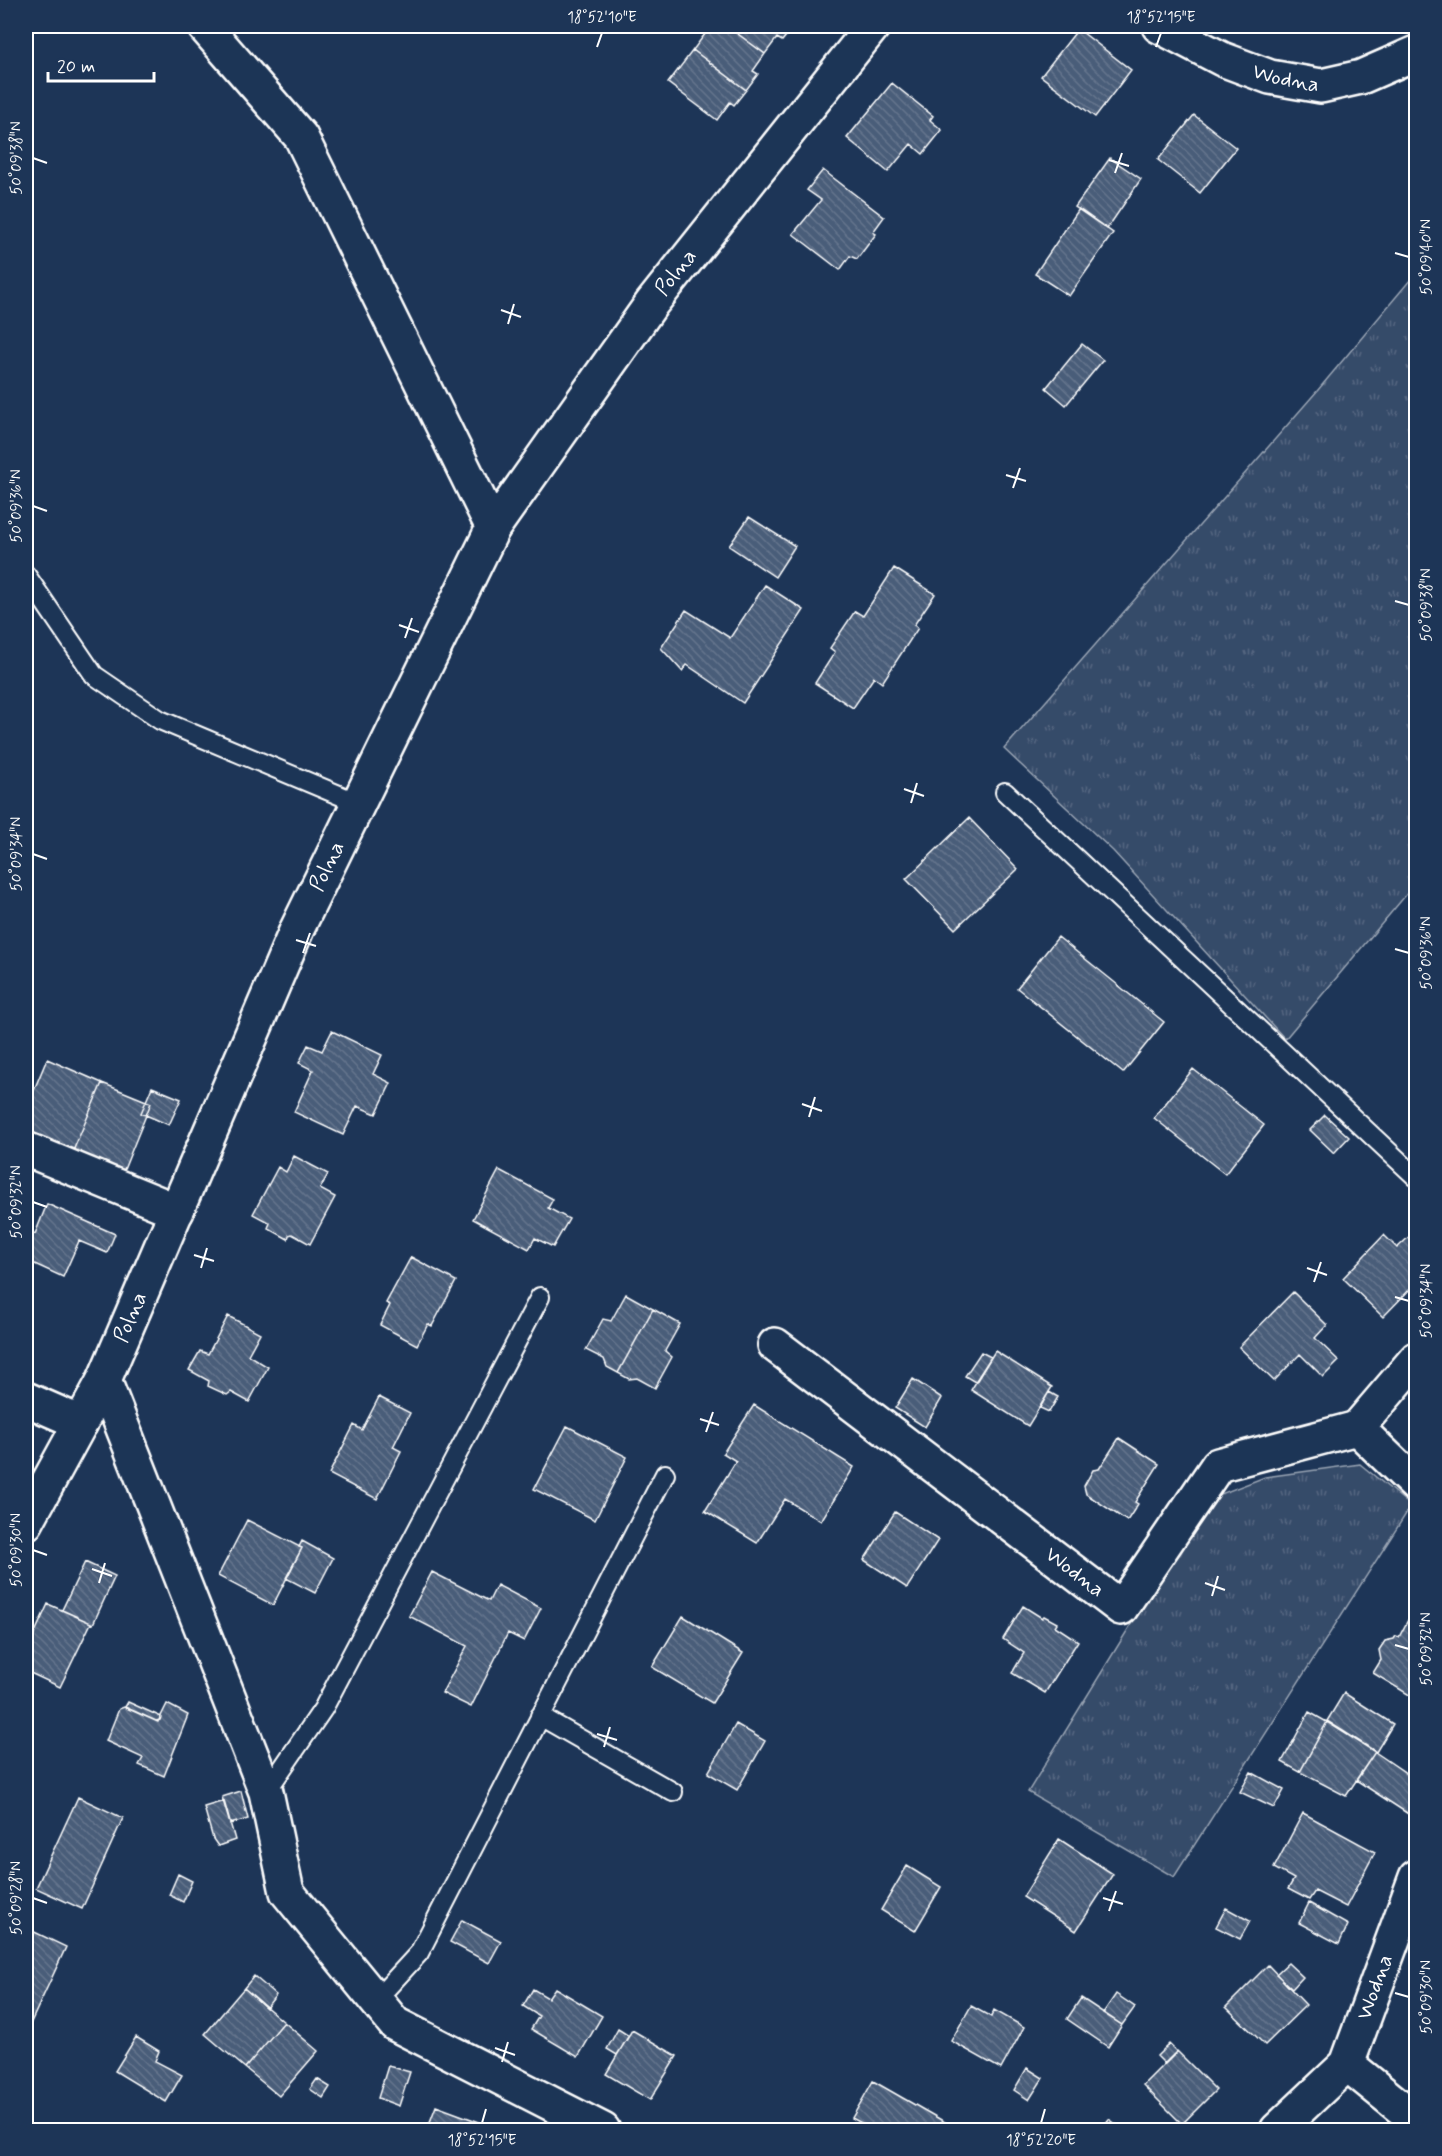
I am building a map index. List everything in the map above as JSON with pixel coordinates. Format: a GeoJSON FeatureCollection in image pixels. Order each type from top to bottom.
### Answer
{"type":"FeatureCollection","features":[{"type":"Feature","properties":{"kind":"street"},"geometry":{"type":"LineString","coordinates":[[204,26],[301,137],[493,528]]}},
{"type":"Feature","properties":{"kind":"street","name":"Polna"},"geometry":{"type":"LineString","coordinates":[[26,1523],[104,1380],[297,928],[493,528],[652,303],[873,26]]}},
{"type":"Feature","properties":{"kind":"street","name":"Wodna"},"geometry":{"type":"LineString","coordinates":[[1159,26],[1222,58],[1270,77],[1321,86],[1361,77],[1416,53]]}},
{"type":"Feature","properties":{"kind":"street"},"geometry":{"type":"LineString","coordinates":[[26,1149],[177,1211]]}},
{"type":"Feature","properties":{"kind":"street","name":"Wodna"},"geometry":{"type":"LineString","coordinates":[[776,1345],[1120,1608],[1218,1465],[1357,1428]]}},
{"type":"Feature","properties":{"kind":"street"},"geometry":{"type":"LineString","coordinates":[[1416,1359],[1357,1428],[1416,1485]]}},
{"type":"Feature","properties":{"kind":"street"},"geometry":{"type":"LineString","coordinates":[[104,1380],[266,1792],[287,1892],[395,2024],[603,2130]]}},
{"type":"Feature","properties":{"kind":"street"},"geometry":{"type":"LineString","coordinates":[[26,1399],[81,1423]]}},
{"type":"Feature","properties":{"kind":"street","name":"Wodna"},"geometry":{"type":"LineString","coordinates":[[1347,2064],[1416,1877]]}},
{"type":"Feature","properties":{"kind":"street"},"geometry":{"type":"LineString","coordinates":[[1277,2130],[1347,2064],[1416,2120]]}},
{"type":"Feature","properties":{"kind":"lane"},"geometry":{"type":"LineString","coordinates":[[26,575],[94,675],[150,714],[358,803]]}},
{"type":"Feature","properties":{"kind":"lane"},"geometry":{"type":"LineString","coordinates":[[1005,792],[1416,1177]]}},
{"type":"Feature","properties":{"kind":"lane"},"geometry":{"type":"LineString","coordinates":[[266,1792],[323,1709],[540,1297]]}},
{"type":"Feature","properties":{"kind":"lane"},"geometry":{"type":"LineString","coordinates":[[375,2001],[418,1953],[665,1474]]}},
{"type":"Feature","properties":{"kind":"lane"},"geometry":{"type":"LineString","coordinates":[[540,1716],[673,1792]]}},
{"type":"Feature","properties":{"kind":"green space"},"geometry":{"type":"Polygon","coordinates":[[[1416,273],[1416,883],[1285,1039],[1113,851],[1004,749],[1318,390],[1416,273]]]}},
{"type":"Feature","properties":{"kind":"green space"},"geometry":{"type":"Polygon","coordinates":[[[1360,1464],[1411,1506],[1174,1877],[1028,1792],[1186,1535],[1213,1497],[1265,1477],[1360,1464]]]}},
{"type":"Feature","properties":{"kind":"building"},"geometry":{"type":"Polygon","coordinates":[[[711,26],[727,26],[765,54],[753,71],[758,74],[746,90],[693,50],[711,26]]]}},
{"type":"Feature","properties":{"kind":"building"},"geometry":{"type":"Polygon","coordinates":[[[727,26],[794,26],[782,41],[777,38],[765,54],[727,26]]]}},
{"type":"Feature","properties":{"kind":"building"},"geometry":{"type":"Polygon","coordinates":[[[1078,29],[1131,70],[1095,117],[1041,76],[1078,29]]]}},
{"type":"Feature","properties":{"kind":"building"},"geometry":{"type":"Polygon","coordinates":[[[693,50],[746,90],[734,105],[730,102],[717,120],[668,83],[693,50]]]}},
{"type":"Feature","properties":{"kind":"building"},"geometry":{"type":"Polygon","coordinates":[[[892,83],[933,116],[930,120],[942,130],[923,154],[911,144],[888,172],[847,138],[892,83]]]}},
{"type":"Feature","properties":{"kind":"building"},"geometry":{"type":"Polygon","coordinates":[[[1194,115],[1236,148],[1200,193],[1158,160],[1194,115]]]}},
{"type":"Feature","properties":{"kind":"building"},"geometry":{"type":"Polygon","coordinates":[[[1110,158],[1141,179],[1107,229],[1075,207],[1110,158]]]}},
{"type":"Feature","properties":{"kind":"building"},"geometry":{"type":"Polygon","coordinates":[[[823,170],[884,217],[873,232],[876,234],[857,259],[850,256],[840,270],[793,234],[821,200],[807,190],[823,170]]]}},
{"type":"Feature","properties":{"kind":"building"},"geometry":{"type":"Polygon","coordinates":[[[1079,209],[1113,233],[1069,296],[1035,274],[1079,209]]]}},
{"type":"Feature","properties":{"kind":"building"},"geometry":{"type":"Polygon","coordinates":[[[1082,344],[1103,360],[1066,405],[1046,388],[1082,344]]]}},
{"type":"Feature","properties":{"kind":"building"},"geometry":{"type":"Polygon","coordinates":[[[749,517],[795,546],[775,577],[729,546],[749,517]]]}},
{"type":"Feature","properties":{"kind":"building"},"geometry":{"type":"Polygon","coordinates":[[[894,568],[935,594],[914,625],[918,628],[882,683],[874,677],[853,708],[815,683],[835,652],[830,648],[855,611],[863,616],[894,568]]]}},
{"type":"Feature","properties":{"kind":"building"},"geometry":{"type":"Polygon","coordinates":[[[765,585],[804,610],[743,703],[687,665],[682,671],[661,648],[686,610],[730,638],[765,585]]]}},
{"type":"Feature","properties":{"kind":"building"},"geometry":{"type":"Polygon","coordinates":[[[969,818],[1018,869],[955,929],[906,879],[969,818]]]}},
{"type":"Feature","properties":{"kind":"building"},"geometry":{"type":"Polygon","coordinates":[[[1058,937],[1164,1022],[1123,1073],[1017,988],[1058,937]]]}},
{"type":"Feature","properties":{"kind":"building"},"geometry":{"type":"Polygon","coordinates":[[[332,1031],[382,1055],[373,1074],[391,1083],[376,1114],[357,1106],[343,1135],[294,1112],[313,1070],[299,1063],[308,1045],[322,1051],[332,1031]]]}},
{"type":"Feature","properties":{"kind":"building"},"geometry":{"type":"Polygon","coordinates":[[[47,1059],[102,1083],[73,1151],[26,1131],[26,1109],[47,1059]]]}},
{"type":"Feature","properties":{"kind":"building"},"geometry":{"type":"Polygon","coordinates":[[[1193,1069],[1264,1125],[1225,1174],[1154,1118],[1193,1069]]]}},
{"type":"Feature","properties":{"kind":"building"},"geometry":{"type":"Polygon","coordinates":[[[102,1083],[151,1103],[123,1172],[73,1151],[102,1083]]]}},
{"type":"Feature","properties":{"kind":"building"},"geometry":{"type":"Polygon","coordinates":[[[152,1087],[181,1099],[169,1125],[141,1113],[152,1087]]]}},
{"type":"Feature","properties":{"kind":"building"},"geometry":{"type":"Polygon","coordinates":[[[1325,1115],[1349,1137],[1334,1153],[1310,1130],[1325,1115]]]}},
{"type":"Feature","properties":{"kind":"building"},"geometry":{"type":"Polygon","coordinates":[[[294,1156],[328,1174],[320,1189],[335,1197],[310,1244],[292,1234],[288,1239],[268,1228],[270,1223],[253,1214],[278,1167],[286,1172],[294,1156]]]}},
{"type":"Feature","properties":{"kind":"building"},"geometry":{"type":"Polygon","coordinates":[[[499,1170],[553,1199],[548,1208],[569,1219],[553,1247],[535,1238],[529,1249],[473,1219],[499,1170]]]}},
{"type":"Feature","properties":{"kind":"building"},"geometry":{"type":"Polygon","coordinates":[[[47,1204],[115,1234],[107,1253],[79,1241],[63,1277],[26,1260],[27,1230],[35,1234],[47,1204]]]}},
{"type":"Feature","properties":{"kind":"building"},"geometry":{"type":"Polygon","coordinates":[[[1412,1234],[1416,1238],[1416,1283],[1383,1317],[1343,1278],[1384,1235],[1397,1248],[1412,1234]]]}},
{"type":"Feature","properties":{"kind":"building"},"geometry":{"type":"Polygon","coordinates":[[[411,1257],[456,1281],[432,1326],[428,1324],[417,1345],[380,1325],[390,1305],[386,1303],[411,1257]]]}},
{"type":"Feature","properties":{"kind":"building"},"geometry":{"type":"Polygon","coordinates":[[[1293,1292],[1327,1325],[1315,1338],[1339,1361],[1323,1377],[1300,1354],[1274,1381],[1239,1347],[1293,1292]]]}},
{"type":"Feature","properties":{"kind":"building"},"geometry":{"type":"Polygon","coordinates":[[[626,1294],[653,1309],[618,1373],[607,1367],[604,1359],[586,1350],[603,1319],[611,1321],[626,1294]]]}},
{"type":"Feature","properties":{"kind":"building"},"geometry":{"type":"Polygon","coordinates":[[[653,1309],[680,1324],[665,1351],[672,1357],[655,1388],[637,1378],[629,1379],[618,1373],[653,1309]]]}},
{"type":"Feature","properties":{"kind":"building"},"geometry":{"type":"Polygon","coordinates":[[[228,1316],[260,1333],[248,1355],[268,1367],[249,1402],[231,1392],[227,1395],[208,1386],[209,1381],[189,1370],[200,1351],[208,1354],[228,1316]]]}},
{"type":"Feature","properties":{"kind":"building"},"geometry":{"type":"Polygon","coordinates":[[[995,1351],[1052,1387],[1028,1426],[971,1390],[995,1351]]]}},
{"type":"Feature","properties":{"kind":"building"},"geometry":{"type":"Polygon","coordinates":[[[981,1352],[991,1357],[975,1382],[965,1376],[981,1352]]]}},
{"type":"Feature","properties":{"kind":"building"},"geometry":{"type":"Polygon","coordinates":[[[913,1379],[942,1398],[925,1427],[895,1408],[913,1379]]]}},
{"type":"Feature","properties":{"kind":"building"},"geometry":{"type":"Polygon","coordinates":[[[1049,1392],[1058,1397],[1049,1412],[1040,1408],[1049,1392]]]}},
{"type":"Feature","properties":{"kind":"building"},"geometry":{"type":"Polygon","coordinates":[[[379,1397],[410,1413],[393,1447],[401,1451],[377,1499],[329,1474],[354,1425],[362,1430],[379,1397]]]}},
{"type":"Feature","properties":{"kind":"building"},"geometry":{"type":"Polygon","coordinates":[[[754,1405],[854,1467],[821,1521],[785,1499],[757,1543],[705,1511],[736,1461],[723,1453],[754,1405]]]}},
{"type":"Feature","properties":{"kind":"building"},"geometry":{"type":"Polygon","coordinates":[[[567,1426],[627,1457],[595,1520],[534,1489],[567,1426]]]}},
{"type":"Feature","properties":{"kind":"building"},"geometry":{"type":"Polygon","coordinates":[[[1119,1438],[1159,1464],[1135,1502],[1138,1504],[1127,1521],[1086,1494],[1084,1486],[1093,1470],[1099,1469],[1119,1438]]]}},
{"type":"Feature","properties":{"kind":"building"},"geometry":{"type":"Polygon","coordinates":[[[895,1512],[938,1540],[907,1588],[864,1560],[895,1512]]]}},
{"type":"Feature","properties":{"kind":"building"},"geometry":{"type":"Polygon","coordinates":[[[247,1520],[302,1548],[273,1605],[218,1576],[247,1520]]]}},
{"type":"Feature","properties":{"kind":"building"},"geometry":{"type":"Polygon","coordinates":[[[302,1541],[333,1558],[315,1593],[286,1578],[302,1548],[299,1547],[302,1541]]]}},
{"type":"Feature","properties":{"kind":"building"},"geometry":{"type":"Polygon","coordinates":[[[85,1562],[115,1576],[93,1624],[62,1610],[85,1562]]]}},
{"type":"Feature","properties":{"kind":"building"},"geometry":{"type":"Polygon","coordinates":[[[432,1572],[489,1601],[497,1585],[541,1608],[524,1641],[508,1633],[471,1707],[442,1693],[467,1646],[409,1616],[432,1572]]]}},
{"type":"Feature","properties":{"kind":"building"},"geometry":{"type":"Polygon","coordinates":[[[48,1604],[91,1623],[60,1687],[26,1671],[26,1652],[48,1604]]]}},
{"type":"Feature","properties":{"kind":"building"},"geometry":{"type":"Polygon","coordinates":[[[1023,1606],[1042,1618],[1044,1616],[1057,1623],[1055,1626],[1078,1641],[1045,1693],[1012,1673],[1024,1653],[1003,1639],[1023,1606]]]}},
{"type":"Feature","properties":{"kind":"building"},"geometry":{"type":"Polygon","coordinates":[[[683,1616],[743,1653],[712,1703],[652,1667],[683,1616]]]}},
{"type":"Feature","properties":{"kind":"building"},"geometry":{"type":"Polygon","coordinates":[[[1408,1620],[1416,1625],[1416,1699],[1373,1673],[1381,1660],[1379,1650],[1385,1641],[1399,1637],[1408,1620]]]}},
{"type":"Feature","properties":{"kind":"building"},"geometry":{"type":"Polygon","coordinates":[[[1344,1693],[1393,1724],[1376,1752],[1327,1721],[1344,1693]]]}},
{"type":"Feature","properties":{"kind":"building"},"geometry":{"type":"Polygon","coordinates":[[[128,1702],[161,1717],[160,1720],[156,1721],[125,1707],[128,1702]]]}},
{"type":"Feature","properties":{"kind":"building"},"geometry":{"type":"Polygon","coordinates":[[[167,1704],[188,1715],[164,1776],[139,1765],[143,1758],[106,1741],[119,1709],[124,1707],[158,1722],[167,1704]]]}},
{"type":"Feature","properties":{"kind":"building"},"geometry":{"type":"Polygon","coordinates":[[[1309,1712],[1327,1722],[1300,1772],[1282,1762],[1309,1712]]]}},
{"type":"Feature","properties":{"kind":"building"},"geometry":{"type":"Polygon","coordinates":[[[1327,1722],[1375,1752],[1346,1796],[1300,1772],[1327,1722]]]}},
{"type":"Feature","properties":{"kind":"building"},"geometry":{"type":"Polygon","coordinates":[[[736,1724],[765,1741],[737,1790],[708,1773],[736,1724]]]}},
{"type":"Feature","properties":{"kind":"building"},"geometry":{"type":"Polygon","coordinates":[[[1375,1752],[1416,1780],[1416,1819],[1356,1780],[1375,1752]]]}},
{"type":"Feature","properties":{"kind":"building"},"geometry":{"type":"Polygon","coordinates":[[[1251,1772],[1284,1790],[1274,1808],[1240,1792],[1251,1772]]]}},
{"type":"Feature","properties":{"kind":"building"},"geometry":{"type":"Polygon","coordinates":[[[241,1791],[248,1819],[230,1824],[222,1797],[241,1791]]]}},
{"type":"Feature","properties":{"kind":"building"},"geometry":{"type":"Polygon","coordinates":[[[78,1797],[123,1818],[82,1909],[36,1888],[78,1797]]]}},
{"type":"Feature","properties":{"kind":"building"},"geometry":{"type":"Polygon","coordinates":[[[224,1801],[235,1840],[218,1846],[213,1839],[204,1807],[224,1801]]]}},
{"type":"Feature","properties":{"kind":"building"},"geometry":{"type":"Polygon","coordinates":[[[1303,1813],[1375,1852],[1346,1907],[1315,1891],[1309,1900],[1288,1889],[1294,1879],[1274,1868],[1303,1813]]]}},
{"type":"Feature","properties":{"kind":"building"},"geometry":{"type":"Polygon","coordinates":[[[1059,1839],[1113,1874],[1076,1931],[1023,1897],[1059,1839]]]}},
{"type":"Feature","properties":{"kind":"building"},"geometry":{"type":"Polygon","coordinates":[[[907,1866],[941,1887],[915,1931],[881,1910],[907,1866]]]}},
{"type":"Feature","properties":{"kind":"building"},"geometry":{"type":"Polygon","coordinates":[[[178,1874],[192,1881],[183,1902],[169,1895],[178,1874]]]}},
{"type":"Feature","properties":{"kind":"building"},"geometry":{"type":"Polygon","coordinates":[[[1309,1903],[1348,1925],[1339,1944],[1299,1923],[1309,1903]]]}},
{"type":"Feature","properties":{"kind":"building"},"geometry":{"type":"Polygon","coordinates":[[[1226,1908],[1250,1921],[1240,1939],[1216,1927],[1226,1908]]]}},
{"type":"Feature","properties":{"kind":"building"},"geometry":{"type":"Polygon","coordinates":[[[462,1920],[501,1941],[489,1963],[450,1942],[462,1920]]]}},
{"type":"Feature","properties":{"kind":"building"},"geometry":{"type":"Polygon","coordinates":[[[26,1928],[66,1947],[26,2033],[26,1928]]]}},
{"type":"Feature","properties":{"kind":"building"},"geometry":{"type":"Polygon","coordinates":[[[1288,1963],[1303,1977],[1292,1989],[1276,1974],[1288,1963]]]}},
{"type":"Feature","properties":{"kind":"building"},"geometry":{"type":"Polygon","coordinates":[[[1268,1965],[1306,2005],[1265,2045],[1226,2007],[1268,1965]]]}},
{"type":"Feature","properties":{"kind":"building"},"geometry":{"type":"Polygon","coordinates":[[[254,1976],[276,1995],[266,2008],[244,1988],[254,1976]]]}},
{"type":"Feature","properties":{"kind":"building"},"geometry":{"type":"Polygon","coordinates":[[[244,1988],[284,2022],[245,2068],[205,2034],[244,1988]]]}},
{"type":"Feature","properties":{"kind":"building"},"geometry":{"type":"Polygon","coordinates":[[[555,1988],[602,2016],[578,2057],[531,2029],[539,2016],[523,2006],[533,1989],[548,1998],[555,1988]]]}},
{"type":"Feature","properties":{"kind":"building"},"geometry":{"type":"Polygon","coordinates":[[[1116,1994],[1135,2007],[1122,2025],[1103,2013],[1116,1994]]]}},
{"type":"Feature","properties":{"kind":"building"},"geometry":{"type":"Polygon","coordinates":[[[1081,1998],[1122,2025],[1108,2047],[1067,2019],[1081,1998]]]}},
{"type":"Feature","properties":{"kind":"building"},"geometry":{"type":"Polygon","coordinates":[[[971,2006],[991,2017],[994,2010],[1024,2027],[1001,2069],[951,2041],[971,2006]]]}},
{"type":"Feature","properties":{"kind":"building"},"geometry":{"type":"Polygon","coordinates":[[[284,2022],[318,2051],[279,2096],[245,2068],[284,2022]]]}},
{"type":"Feature","properties":{"kind":"building"},"geometry":{"type":"Polygon","coordinates":[[[618,2029],[629,2036],[617,2055],[607,2049],[618,2029]]]}},
{"type":"Feature","properties":{"kind":"building"},"geometry":{"type":"Polygon","coordinates":[[[632,2030],[677,2056],[650,2100],[606,2074],[632,2030]]]}},
{"type":"Feature","properties":{"kind":"building"},"geometry":{"type":"Polygon","coordinates":[[[136,2037],[159,2051],[155,2061],[182,2075],[166,2102],[115,2071],[136,2037]]]}},
{"type":"Feature","properties":{"kind":"building"},"geometry":{"type":"Polygon","coordinates":[[[1169,2044],[1177,2052],[1165,2064],[1157,2056],[1169,2044]]]}},
{"type":"Feature","properties":{"kind":"building"},"geometry":{"type":"Polygon","coordinates":[[[1177,2051],[1216,2090],[1182,2124],[1143,2085],[1177,2051]]]}},
{"type":"Feature","properties":{"kind":"building"},"geometry":{"type":"Polygon","coordinates":[[[388,2066],[410,2072],[399,2106],[378,2098],[388,2066]]]}},
{"type":"Feature","properties":{"kind":"building"},"geometry":{"type":"Polygon","coordinates":[[[1027,2068],[1043,2078],[1029,2100],[1014,2090],[1027,2068]]]}},
{"type":"Feature","properties":{"kind":"building"},"geometry":{"type":"Polygon","coordinates":[[[317,2079],[330,2087],[323,2098],[310,2089],[317,2079]]]}},
{"type":"Feature","properties":{"kind":"building"},"geometry":{"type":"Polygon","coordinates":[[[873,2081],[957,2130],[874,2130],[852,2118],[873,2081]]]}},
{"type":"Feature","properties":{"kind":"building"},"geometry":{"type":"Polygon","coordinates":[[[436,2106],[482,2123],[479,2130],[427,2130],[436,2106]]]}},
{"type":"Feature","properties":{"kind":"building"},"geometry":{"type":"Polygon","coordinates":[[[1109,2119],[1124,2130],[1100,2130],[1109,2119]]]}}]}
